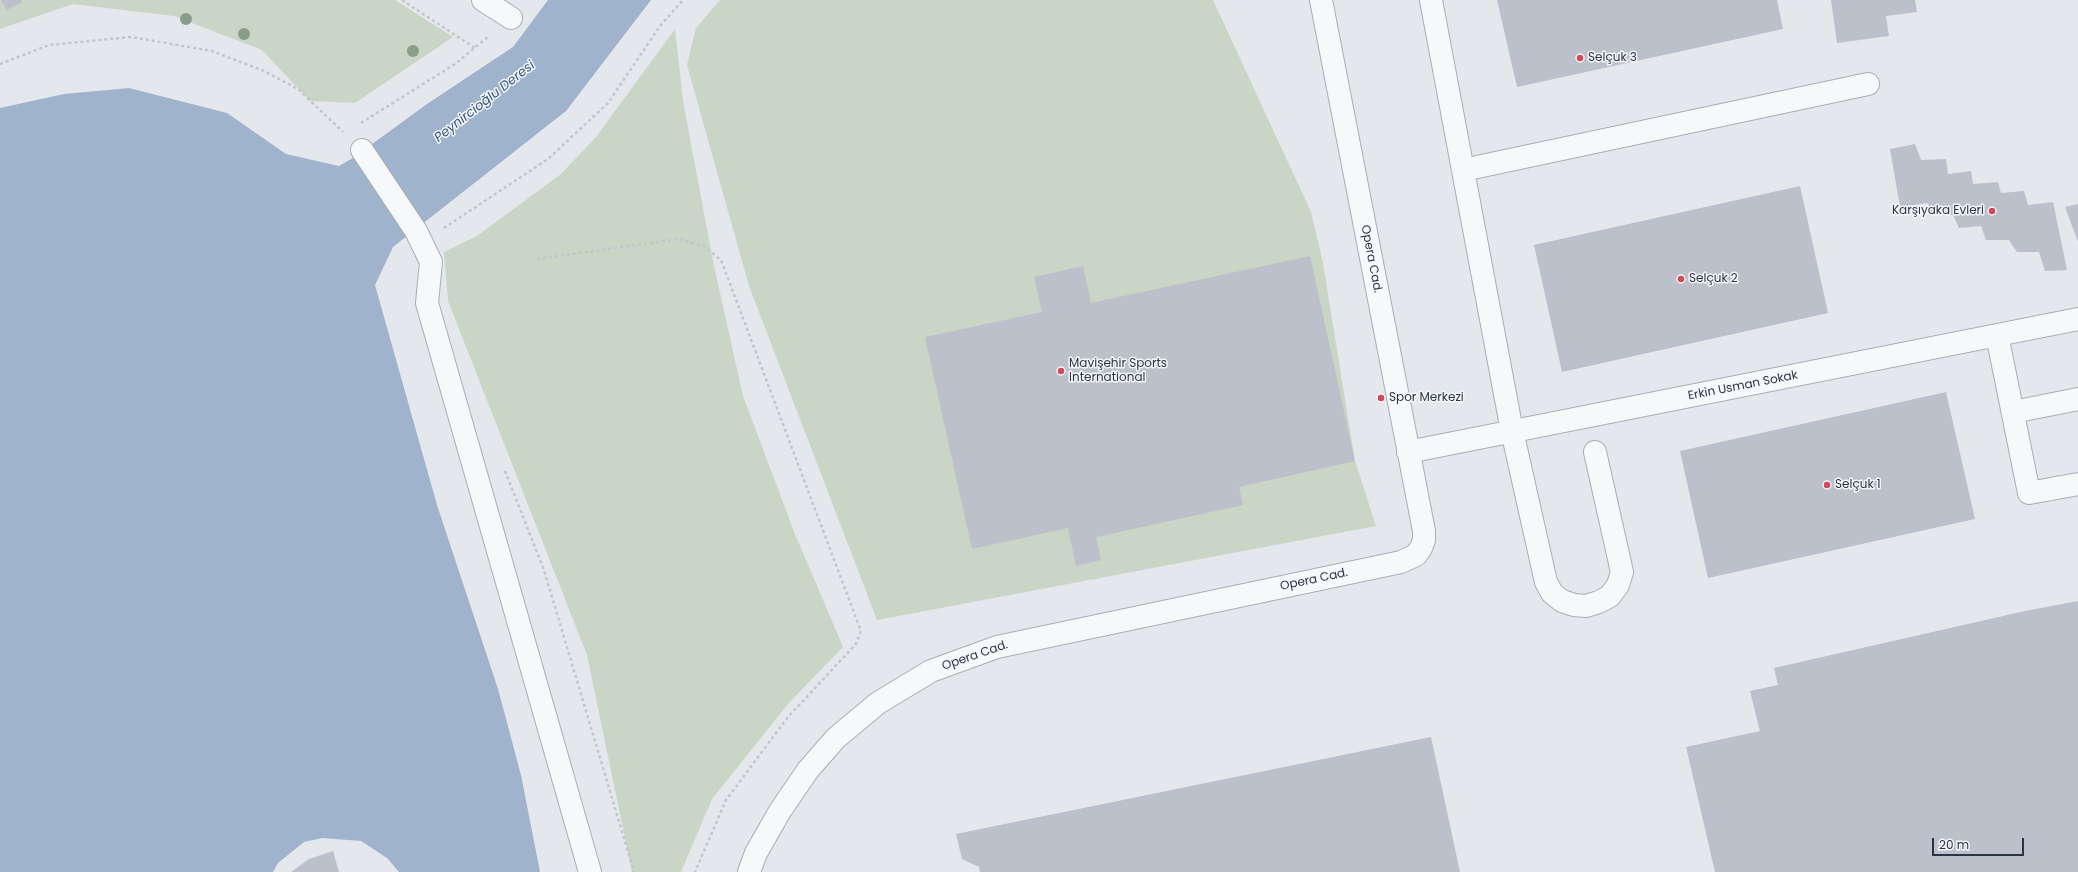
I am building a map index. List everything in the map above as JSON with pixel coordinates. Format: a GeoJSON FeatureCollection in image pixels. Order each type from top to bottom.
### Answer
{"type":"FeatureCollection","features":[{"type":"Feature","properties":{"kind":"street"},"geometry":{"type":"LineString","coordinates":[[483,0],[511,18]]}},
{"type":"Feature","properties":{"kind":"street","name":"Opera Cad."},"geometry":{"type":"LineString","coordinates":[[749,872],[756,852],[780,811],[808,770],[836,738],[878,703],[931,671],[997,646],[1409,560],[1421,548],[1424,540],[1424,531],[1321,0]]}},
{"type":"Feature","properties":{"kind":"street"},"geometry":{"type":"LineString","coordinates":[[1431,0],[1512,431],[1546,582],[1552,593],[1562,601],[1574,605],[1586,606],[1599,602],[1610,596],[1618,585],[1622,572],[1595,452]]}},
{"type":"Feature","properties":{"kind":"street"},"geometry":{"type":"LineString","coordinates":[[1463,170],[1868,84]]}},
{"type":"Feature","properties":{"kind":"street"},"geometry":{"type":"LineString","coordinates":[[362,150],[419,237],[431,262],[427,303],[590,872]]}},
{"type":"Feature","properties":{"kind":"street","name":"Erkin Usman Sokak"},"geometry":{"type":"LineString","coordinates":[[1408,452],[2078,319]]}},
{"type":"Feature","properties":{"kind":"street"},"geometry":{"type":"LineString","coordinates":[[1997,335],[2030,493],[2078,484]]}},
{"type":"Feature","properties":{"kind":"street"},"geometry":{"type":"LineString","coordinates":[[2013,412],[2078,399]]}},
{"type":"Feature","properties":{"kind":"path"},"geometry":{"type":"LineString","coordinates":[[345,133],[455,64],[475,48],[402,0]]}},
{"type":"Feature","properties":{"kind":"path"},"geometry":{"type":"LineString","coordinates":[[419,237],[554,154],[608,103],[660,26],[683,0]]}},
{"type":"Feature","properties":{"kind":"path"},"geometry":{"type":"LineString","coordinates":[[0,64],[49,46],[131,37],[212,51],[264,71],[298,89],[362,150]]}},
{"type":"Feature","properties":{"kind":"path"},"geometry":{"type":"LineString","coordinates":[[538,259],[678,239],[704,246],[721,260],[861,631],[856,644],[788,717],[726,800],[695,872]]}},
{"type":"Feature","properties":{"kind":"path"},"geometry":{"type":"LineString","coordinates":[[504,468],[544,570],[634,872]]}},
{"type":"Feature","properties":{"kind":"green space"},"geometry":{"type":"Polygon","coordinates":[[[0,0],[395,0],[453,37],[355,103],[310,101],[262,50],[174,16],[73,4],[0,29],[0,0]]]}},
{"type":"Feature","properties":{"kind":"green space","name":"Mavişehir Sports International"},"geometry":{"type":"Polygon","coordinates":[[[720,0],[1213,0],[1311,212],[1323,263],[1355,461],[1376,526],[877,620],[749,286],[687,65],[696,28],[720,0]]]}},
{"type":"Feature","properties":{"kind":"green space"},"geometry":{"type":"Polygon","coordinates":[[[675,29],[683,101],[714,266],[743,396],[795,534],[843,647],[788,704],[712,799],[681,872],[632,872],[587,655],[448,301],[444,252],[477,236],[561,174],[596,137],[675,29]]]}},
{"type":"Feature","properties":{"kind":"water","name":"Peynircioğlu Deresi"},"geometry":{"type":"Polygon","coordinates":[[[548,0],[651,0],[566,111],[393,247],[375,285],[437,505],[498,689],[521,775],[540,872],[399,872],[387,858],[361,841],[322,838],[304,842],[278,863],[273,872],[0,872],[0,108],[64,94],[129,88],[227,113],[286,154],[339,166],[353,158],[427,104],[513,47],[548,0]]]}},
{"type":"Feature","properties":{"kind":"building"},"geometry":{"type":"Polygon","coordinates":[[[1,0],[21,0],[22,2],[7,10],[1,0]]]}},
{"type":"Feature","properties":{"kind":"building","name":"Selçuk 3"},"geometry":{"type":"Polygon","coordinates":[[[1497,0],[1777,0],[1783,29],[1517,87],[1497,0]]]}},
{"type":"Feature","properties":{"kind":"building"},"geometry":{"type":"Polygon","coordinates":[[[1831,0],[1915,0],[1917,12],[1886,16],[1889,36],[1837,43],[1831,0]]]}},
{"type":"Feature","properties":{"kind":"building","name":"Karşıyaka Evleri"},"geometry":{"type":"Polygon","coordinates":[[[1915,144],[1921,160],[1946,159],[1948,174],[1971,171],[1973,184],[1998,182],[2001,193],[2024,191],[2028,205],[2053,202],[2067,270],[2045,271],[2039,252],[2017,252],[2009,240],[1986,240],[1981,226],[1959,228],[1953,215],[1931,215],[1928,203],[1900,207],[1890,149],[1915,144]]]}},
{"type":"Feature","properties":{"kind":"building","name":"Selçuk 2"},"geometry":{"type":"Polygon","coordinates":[[[1800,186],[1828,313],[1562,372],[1534,245],[1800,186]]]}},
{"type":"Feature","properties":{"kind":"building"},"geometry":{"type":"Polygon","coordinates":[[[2078,204],[2078,242],[2065,207],[2078,204]]]}},
{"type":"Feature","properties":{"kind":"building"},"geometry":{"type":"Polygon","coordinates":[[[1310,256],[1355,461],[1239,487],[1243,505],[1096,537],[1101,560],[1076,566],[1068,528],[972,549],[925,337],[1042,312],[1034,277],[1083,266],[1091,303],[1310,256]]]}},
{"type":"Feature","properties":{"kind":"building","name":"Selçuk 1"},"geometry":{"type":"Polygon","coordinates":[[[1946,392],[1975,519],[1708,578],[1680,451],[1946,392]]]}},
{"type":"Feature","properties":{"kind":"building"},"geometry":{"type":"Polygon","coordinates":[[[2078,601],[2078,872],[1715,872],[1686,747],[1760,731],[1750,691],[1778,685],[1774,668],[2025,611],[2078,601]]]}},
{"type":"Feature","properties":{"kind":"building"},"geometry":{"type":"Polygon","coordinates":[[[1431,737],[1460,872],[980,872],[979,867],[962,859],[956,834],[1431,737]]]}},
{"type":"Feature","properties":{"kind":"building"},"geometry":{"type":"Polygon","coordinates":[[[333,851],[339,872],[291,872],[309,859],[333,851]]]}},
{"type":"Feature","properties":{"kind":"place","name":"Selçuk 3"},"geometry":{"type":"Point","coordinates":[1580,58]}},
{"type":"Feature","properties":{"kind":"place","name":"Karşıyaka Evleri"},"geometry":{"type":"Point","coordinates":[1992,211]}},
{"type":"Feature","properties":{"kind":"place","name":"Selçuk 2"},"geometry":{"type":"Point","coordinates":[1681,279]}},
{"type":"Feature","properties":{"kind":"place","name":"Mavişehir Sports International"},"geometry":{"type":"Point","coordinates":[1061,371]}},
{"type":"Feature","properties":{"kind":"place","name":"Spor Merkezi"},"geometry":{"type":"Point","coordinates":[1381,398]}},
{"type":"Feature","properties":{"kind":"place","name":"Selçuk 1"},"geometry":{"type":"Point","coordinates":[1827,485]}}]}
